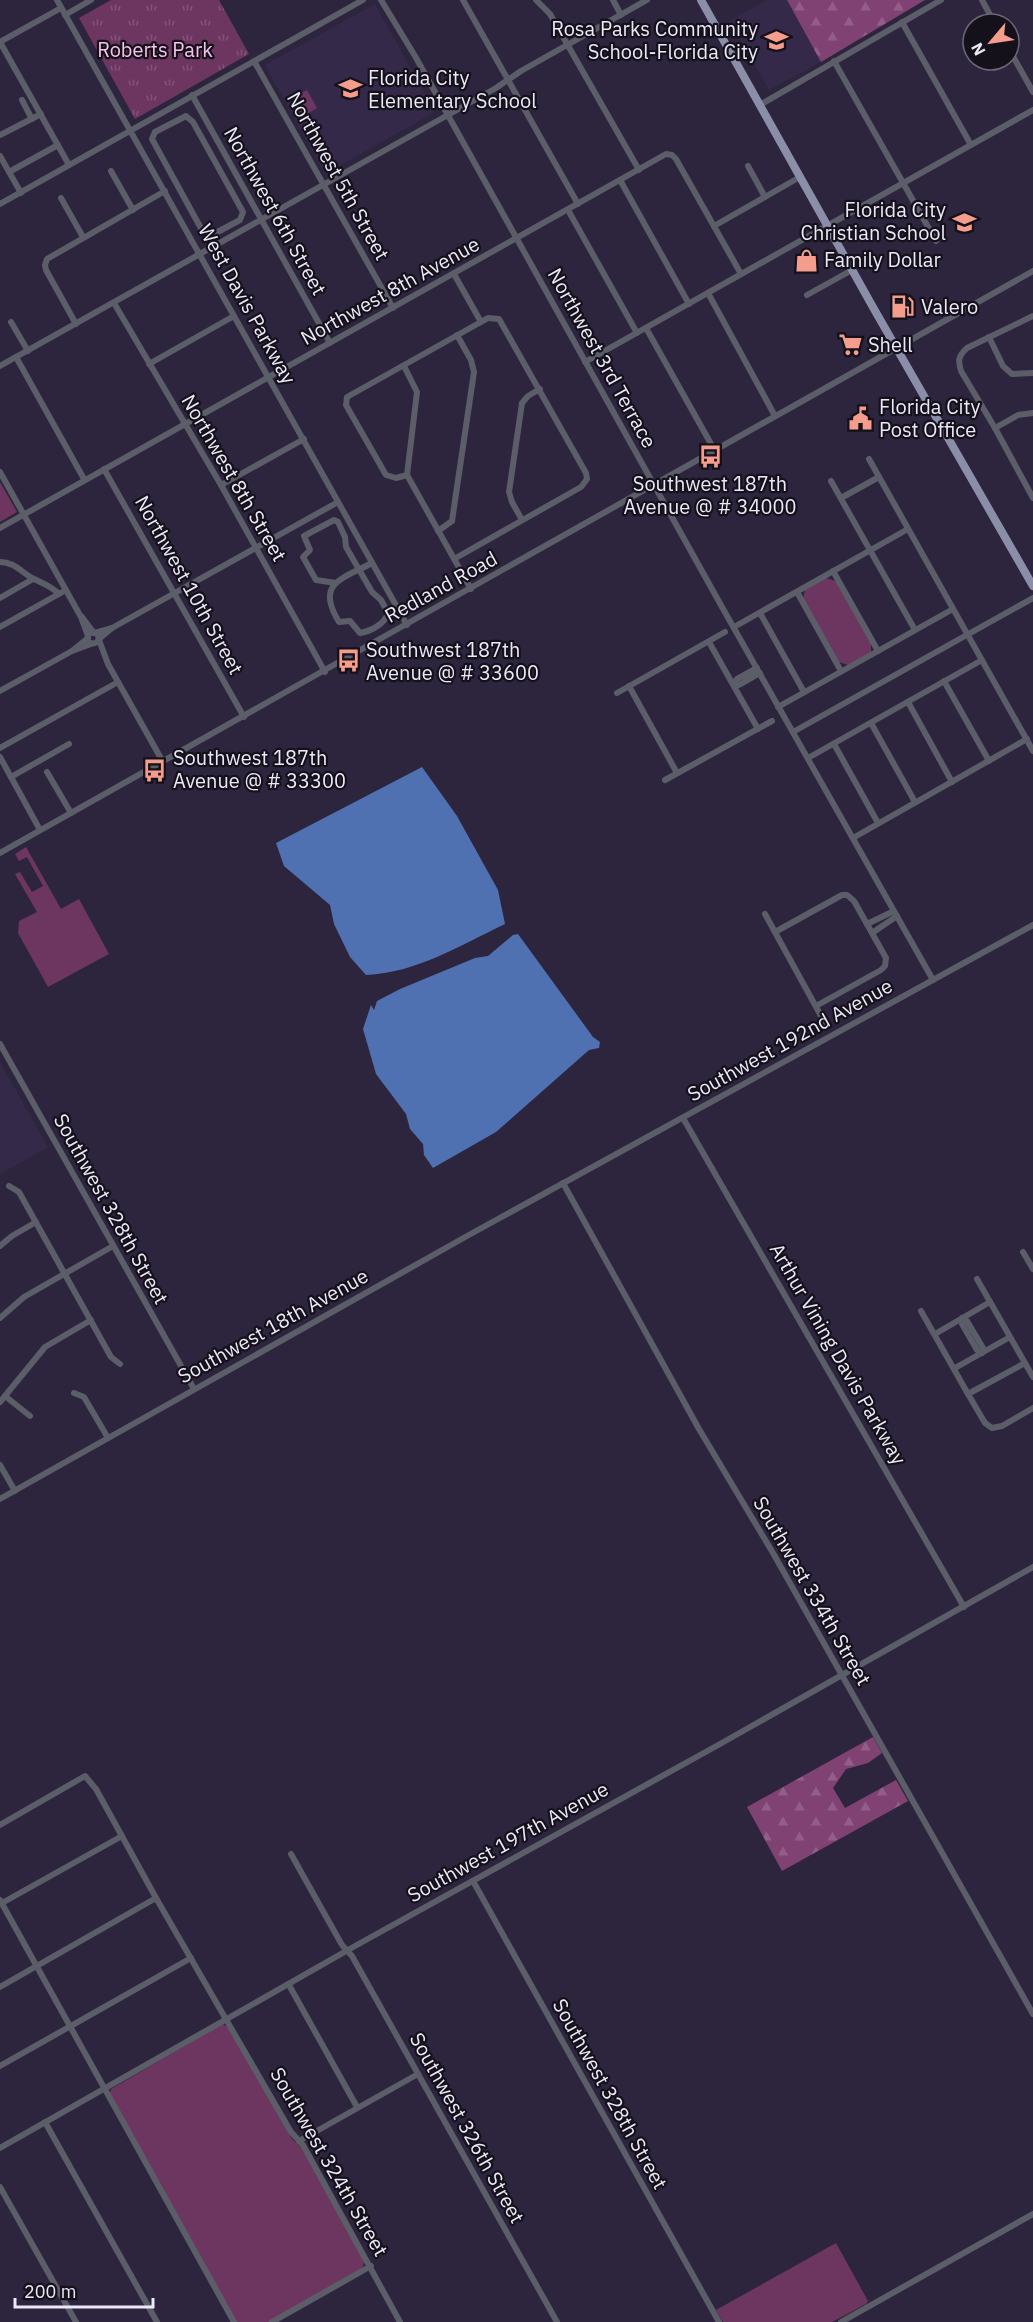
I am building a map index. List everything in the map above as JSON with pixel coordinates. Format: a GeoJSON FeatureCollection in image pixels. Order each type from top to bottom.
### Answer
{"type":"FeatureCollection","features":[{"type":"Feature","properties":{"kind":"main road"},"geometry":{"type":"LineString","coordinates":[[701,0],[852,270],[1029,571],[1033,586]]}},
{"type":"Feature","properties":{"kind":"street","name":"West Davis Parkway"},"geometry":{"type":"LineString","coordinates":[[57,0],[407,625]]}},
{"type":"Feature","properties":{"kind":"street"},"geometry":{"type":"LineString","coordinates":[[65,15],[91,0]]}},
{"type":"Feature","properties":{"kind":"street"},"geometry":{"type":"LineString","coordinates":[[344,0],[349,8]]}},
{"type":"Feature","properties":{"kind":"street"},"geometry":{"type":"LineString","coordinates":[[0,204],[363,0]]}},
{"type":"Feature","properties":{"kind":"street","name":"Northwest 3rd Terrace"},"geometry":{"type":"LineString","coordinates":[[381,0],[896,914]]}},
{"type":"Feature","properties":{"kind":"street"},"geometry":{"type":"LineString","coordinates":[[463,0],[578,204]]}},
{"type":"Feature","properties":{"kind":"street"},"geometry":{"type":"LineString","coordinates":[[536,0],[548,12],[639,170]]}},
{"type":"Feature","properties":{"kind":"street"},"geometry":{"type":"LineString","coordinates":[[613,0],[621,15]]}},
{"type":"Feature","properties":{"kind":"street"},"geometry":{"type":"LineString","coordinates":[[0,366],[448,116],[647,0]]}},
{"type":"Feature","properties":{"kind":"street"},"geometry":{"type":"LineString","coordinates":[[760,105],[941,0]]}},
{"type":"Feature","properties":{"kind":"street"},"geometry":{"type":"LineString","coordinates":[[61,8],[0,42],[69,165]]}},
{"type":"Feature","properties":{"kind":"street"},"geometry":{"type":"LineString","coordinates":[[902,22],[971,145]]}},
{"type":"Feature","properties":{"kind":"street","name":"Northwest 5th Street"},"geometry":{"type":"LineString","coordinates":[[254,61],[393,308]]}},
{"type":"Feature","properties":{"kind":"street"},"geometry":{"type":"LineString","coordinates":[[834,61],[936,241]]}},
{"type":"Feature","properties":{"kind":"street"},"geometry":{"type":"LineString","coordinates":[[1021,70],[1033,92]]}},
{"type":"Feature","properties":{"kind":"street","name":"Northwest 6th Street"},"geometry":{"type":"LineString","coordinates":[[192,95],[330,343]]}},
{"type":"Feature","properties":{"kind":"street"},"geometry":{"type":"LineString","coordinates":[[22,100],[32,119]]}},
{"type":"Feature","properties":{"kind":"street"},"geometry":{"type":"LineString","coordinates":[[585,362],[1033,110]]}},
{"type":"Feature","properties":{"kind":"street"},"geometry":{"type":"LineString","coordinates":[[0,135],[41,114]]}},
{"type":"Feature","properties":{"kind":"street"},"geometry":{"type":"LineString","coordinates":[[186,116],[196,127],[243,213],[241,219],[213,235],[206,235],[152,141],[154,133],[186,116]]}},
{"type":"Feature","properties":{"kind":"street"},"geometry":{"type":"LineString","coordinates":[[196,127],[206,122]]}},
{"type":"Feature","properties":{"kind":"street"},"geometry":{"type":"LineString","coordinates":[[9,172],[58,145]]}},
{"type":"Feature","properties":{"kind":"street","name":"Northwest 8th Avenue"},"geometry":{"type":"LineString","coordinates":[[0,528],[664,155],[670,154],[676,159],[714,226]]}},
{"type":"Feature","properties":{"kind":"street"},"geometry":{"type":"LineString","coordinates":[[0,156],[21,193]]}},
{"type":"Feature","properties":{"kind":"street"},"geometry":{"type":"LineString","coordinates":[[151,167],[163,160]]}},
{"type":"Feature","properties":{"kind":"street"},"geometry":{"type":"LineString","coordinates":[[748,166],[765,197]]}},
{"type":"Feature","properties":{"kind":"street"},"geometry":{"type":"LineString","coordinates":[[111,171],[133,210]]}},
{"type":"Feature","properties":{"kind":"street"},"geometry":{"type":"LineString","coordinates":[[741,274],[714,226],[800,177]]}},
{"type":"Feature","properties":{"kind":"street"},"geometry":{"type":"LineString","coordinates":[[620,180],[689,304]]}},
{"type":"Feature","properties":{"kind":"street"},"geometry":{"type":"LineString","coordinates":[[76,324],[46,270],[46,262],[51,255],[165,192]]}},
{"type":"Feature","properties":{"kind":"street"},"geometry":{"type":"LineString","coordinates":[[238,203],[249,197]]}},
{"type":"Feature","properties":{"kind":"street"},"geometry":{"type":"LineString","coordinates":[[61,198],[83,237]]}},
{"type":"Feature","properties":{"kind":"street"},"geometry":{"type":"LineString","coordinates":[[568,210],[637,333]]}},
{"type":"Feature","properties":{"kind":"street"},"geometry":{"type":"LineString","coordinates":[[807,295],[852,270]]}},
{"type":"Feature","properties":{"kind":"street","name":"Redland Road"},"geometry":{"type":"LineString","coordinates":[[0,853],[325,672],[1033,271]]}},
{"type":"Feature","properties":{"kind":"street"},"geometry":{"type":"LineString","coordinates":[[454,274],[481,322]]}},
{"type":"Feature","properties":{"kind":"street"},"geometry":{"type":"LineString","coordinates":[[708,293],[775,416]]}},
{"type":"Feature","properties":{"kind":"street","name":"Northwest 8th Street"},"geometry":{"type":"LineString","coordinates":[[114,303],[221,485],[325,672]]}},
{"type":"Feature","properties":{"kind":"street"},"geometry":{"type":"LineString","coordinates":[[149,364],[234,316]]}},
{"type":"Feature","properties":{"kind":"street"},"geometry":{"type":"LineString","coordinates":[[1033,316],[966,348],[958,361],[961,372],[1033,498]]}},
{"type":"Feature","properties":{"kind":"street"},"geometry":{"type":"LineString","coordinates":[[406,475],[392,478],[386,475],[346,405],[347,397],[481,322],[496,317],[501,321],[540,390],[586,473],[587,479],[582,487],[454,559]]}},
{"type":"Feature","properties":{"kind":"street"},"geometry":{"type":"LineString","coordinates":[[11,322],[28,351]]}},
{"type":"Feature","properties":{"kind":"street"},"geometry":{"type":"LineString","coordinates":[[646,328],[715,451]]}},
{"type":"Feature","properties":{"kind":"street"},"geometry":{"type":"LineString","coordinates":[[438,531],[452,521],[474,367],[457,335]]}},
{"type":"Feature","properties":{"kind":"street"},"geometry":{"type":"LineString","coordinates":[[989,337],[1003,366],[1012,374],[1033,373]]}},
{"type":"Feature","properties":{"kind":"street"},"geometry":{"type":"LineString","coordinates":[[16,357],[84,479]]}},
{"type":"Feature","properties":{"kind":"street"},"geometry":{"type":"LineString","coordinates":[[404,366],[417,392],[406,475],[471,589]]}},
{"type":"Feature","properties":{"kind":"street"},"geometry":{"type":"LineString","coordinates":[[522,520],[509,492],[522,403],[528,396],[540,390]]}},
{"type":"Feature","properties":{"kind":"street"},"geometry":{"type":"LineString","coordinates":[[995,428],[1018,415],[1033,412]]}},
{"type":"Feature","properties":{"kind":"street"},"geometry":{"type":"LineString","coordinates":[[221,485],[304,439]]}},
{"type":"Feature","properties":{"kind":"street"},"geometry":{"type":"LineString","coordinates":[[869,459],[1033,751]]}},
{"type":"Feature","properties":{"kind":"street","name":"Northwest 10th Street"},"geometry":{"type":"LineString","coordinates":[[105,469],[244,717]]}},
{"type":"Feature","properties":{"kind":"street"},"geometry":{"type":"LineString","coordinates":[[0,472],[163,762]]}},
{"type":"Feature","properties":{"kind":"street"},"geometry":{"type":"LineString","coordinates":[[841,498],[879,477]]}},
{"type":"Feature","properties":{"kind":"street"},"geometry":{"type":"LineString","coordinates":[[831,481],[915,630]]}},
{"type":"Feature","properties":{"kind":"street"},"geometry":{"type":"LineString","coordinates":[[0,691],[338,502]]}},
{"type":"Feature","properties":{"kind":"street"},"geometry":{"type":"LineString","coordinates":[[336,583],[316,580],[303,556],[310,548],[304,536],[330,520],[338,522],[345,537],[346,547],[359,570],[372,592],[381,600],[388,613],[385,621],[363,634],[358,632],[350,621],[339,622],[328,599],[336,583],[359,570],[372,563]]}},
{"type":"Feature","properties":{"kind":"street"},"geometry":{"type":"LineString","coordinates":[[734,627],[908,530]]}},
{"type":"Feature","properties":{"kind":"street"},"geometry":{"type":"LineString","coordinates":[[0,562],[16,566],[33,579],[51,586],[59,594]]}},
{"type":"Feature","properties":{"kind":"street"},"geometry":{"type":"LineString","coordinates":[[833,572],[878,651]]}},
{"type":"Feature","properties":{"kind":"street"},"geometry":{"type":"LineString","coordinates":[[0,598],[33,579]]}},
{"type":"Feature","properties":{"kind":"street"},"geometry":{"type":"LineString","coordinates":[[0,627],[66,590]]}},
{"type":"Feature","properties":{"kind":"street"},"geometry":{"type":"LineString","coordinates":[[797,592],[841,672]]}},
{"type":"Feature","properties":{"kind":"street"},"geometry":{"type":"LineString","coordinates":[[793,732],[1033,598]]}},
{"type":"Feature","properties":{"kind":"street"},"geometry":{"type":"LineString","coordinates":[[778,707],[953,609]]}},
{"type":"Feature","properties":{"kind":"street"},"geometry":{"type":"LineString","coordinates":[[760,613],[804,692]]}},
{"type":"Feature","properties":{"kind":"street"},"geometry":{"type":"LineString","coordinates":[[617,693],[725,632]]}},
{"type":"Feature","properties":{"kind":"street"},"geometry":{"type":"LineString","coordinates":[[709,642],[758,729]]}},
{"type":"Feature","properties":{"kind":"street"},"geometry":{"type":"LineString","coordinates":[[808,758],[982,660]]}},
{"type":"Feature","properties":{"kind":"street"},"geometry":{"type":"LineString","coordinates":[[733,684],[739,685],[758,670]]}},
{"type":"Feature","properties":{"kind":"street"},"geometry":{"type":"LineString","coordinates":[[944,681],[989,761]]}},
{"type":"Feature","properties":{"kind":"street"},"geometry":{"type":"LineString","coordinates":[[0,748],[118,682]]}},
{"type":"Feature","properties":{"kind":"street"},"geometry":{"type":"LineString","coordinates":[[629,686],[677,773]]}},
{"type":"Feature","properties":{"kind":"street"},"geometry":{"type":"LineString","coordinates":[[908,702],[952,782]]}},
{"type":"Feature","properties":{"kind":"street"},"geometry":{"type":"LineString","coordinates":[[665,780],[772,721]]}},
{"type":"Feature","properties":{"kind":"street"},"geometry":{"type":"LineString","coordinates":[[871,723],[915,802]]}},
{"type":"Feature","properties":{"kind":"street"},"geometry":{"type":"LineString","coordinates":[[853,837],[1027,740]]}},
{"type":"Feature","properties":{"kind":"street"},"geometry":{"type":"LineString","coordinates":[[11,777],[69,744]]}},
{"type":"Feature","properties":{"kind":"street"},"geometry":{"type":"LineString","coordinates":[[834,744],[878,823]]}},
{"type":"Feature","properties":{"kind":"street"},"geometry":{"type":"LineString","coordinates":[[0,757],[40,830]]}},
{"type":"Feature","properties":{"kind":"street"},"geometry":{"type":"LineString","coordinates":[[47,772],[71,813]]}},
{"type":"Feature","properties":{"kind":"street"},"geometry":{"type":"LineString","coordinates":[[775,932],[846,894],[854,901],[886,958],[885,966],[881,970],[816,1006]]}},
{"type":"Feature","properties":{"kind":"street"},"geometry":{"type":"LineString","coordinates":[[765,914],[826,1024]]}},
{"type":"Feature","properties":{"kind":"street"},"geometry":{"type":"LineString","coordinates":[[867,924],[878,918],[896,914]]}},
{"type":"Feature","properties":{"kind":"street"},"geometry":{"type":"LineString","coordinates":[[872,933],[883,927],[896,914]]}},
{"type":"Feature","properties":{"kind":"street"},"geometry":{"type":"LineString","coordinates":[[896,914],[933,980]]}},
{"type":"Feature","properties":{"kind":"street"},"geometry":{"type":"LineString","coordinates":[[878,918],[883,927]]}},
{"type":"Feature","properties":{"kind":"street","name":"Southwest 192nd Avenue"},"geometry":{"type":"LineString","coordinates":[[563,1183],[1033,925]]}},
{"type":"Feature","properties":{"kind":"street","name":"Southwest 328th Street"},"geometry":{"type":"LineString","coordinates":[[0,1044],[194,1389]]}},
{"type":"Feature","properties":{"kind":"street","name":"Arthur Vining Davis Parkway"},"geometry":{"type":"LineString","coordinates":[[682,1118],[964,1607]]}},
{"type":"Feature","properties":{"kind":"street","name":"Southwest 18th Avenue"},"geometry":{"type":"LineString","coordinates":[[0,1499],[563,1183]]}},
{"type":"Feature","properties":{"kind":"street","name":"Southwest 334th Street"},"geometry":{"type":"LineString","coordinates":[[563,1183],[699,1429],[771,1550],[1033,2014]]}},
{"type":"Feature","properties":{"kind":"street"},"geometry":{"type":"LineString","coordinates":[[9,1186],[19,1192],[111,1357],[120,1364]]}},
{"type":"Feature","properties":{"kind":"street"},"geometry":{"type":"LineString","coordinates":[[0,1246],[36,1222]]}},
{"type":"Feature","properties":{"kind":"street"},"geometry":{"type":"LineString","coordinates":[[0,1318],[19,1300],[114,1246]]}},
{"type":"Feature","properties":{"kind":"street"},"geometry":{"type":"LineString","coordinates":[[1023,1252],[1033,1269]]}},
{"type":"Feature","properties":{"kind":"street"},"geometry":{"type":"LineString","coordinates":[[977,1279],[1033,1377]]}},
{"type":"Feature","properties":{"kind":"street"},"geometry":{"type":"LineString","coordinates":[[935,1334],[990,1302]]}},
{"type":"Feature","properties":{"kind":"street"},"geometry":{"type":"LineString","coordinates":[[921,1311],[987,1426],[992,1428],[1002,1426],[1033,1408]]}},
{"type":"Feature","properties":{"kind":"street"},"geometry":{"type":"LineString","coordinates":[[963,1319],[962,1324],[977,1350],[981,1352]]}},
{"type":"Feature","properties":{"kind":"street"},"geometry":{"type":"LineString","coordinates":[[0,1402],[45,1347],[90,1320]]}},
{"type":"Feature","properties":{"kind":"street"},"geometry":{"type":"LineString","coordinates":[[955,1368],[1010,1337]]}},
{"type":"Feature","properties":{"kind":"street"},"geometry":{"type":"LineString","coordinates":[[969,1394],[1025,1363]]}},
{"type":"Feature","properties":{"kind":"street"},"geometry":{"type":"LineString","coordinates":[[74,1393],[84,1397],[108,1438]]}},
{"type":"Feature","properties":{"kind":"street"},"geometry":{"type":"LineString","coordinates":[[5,1396],[30,1416]]}},
{"type":"Feature","properties":{"kind":"street"},"geometry":{"type":"LineString","coordinates":[[0,1465],[15,1491]]}},
{"type":"Feature","properties":{"kind":"street","name":"Southwest 197th Avenue"},"geometry":{"type":"LineString","coordinates":[[0,2148],[347,1950],[842,1676],[1033,1567]]}},
{"type":"Feature","properties":{"kind":"street","name":"Southwest 324th Street"},"geometry":{"type":"LineString","coordinates":[[0,1825],[85,1776],[96,1789],[156,1898],[371,2266],[400,2322]]}},
{"type":"Feature","properties":{"kind":"street"},"geometry":{"type":"LineString","coordinates":[[122,1836],[1,1902],[234,2322]]}},
{"type":"Feature","properties":{"kind":"street","name":"Southwest 326th Street"},"geometry":{"type":"LineString","coordinates":[[291,1854],[557,2322]]}},
{"type":"Feature","properties":{"kind":"street","name":"Southwest 328th Street"},"geometry":{"type":"LineString","coordinates":[[473,1881],[719,2322]]}},
{"type":"Feature","properties":{"kind":"street"},"geometry":{"type":"LineString","coordinates":[[0,1987],[156,1898]]}},
{"type":"Feature","properties":{"kind":"street"},"geometry":{"type":"LineString","coordinates":[[0,2066],[191,1958]]}},
{"type":"Feature","properties":{"kind":"street"},"geometry":{"type":"LineString","coordinates":[[289,1985],[357,2107]]}},
{"type":"Feature","properties":{"kind":"street"},"geometry":{"type":"LineString","coordinates":[[299,2141],[418,2074]]}},
{"type":"Feature","properties":{"kind":"street"},"geometry":{"type":"LineString","coordinates":[[45,2122],[157,2322]]}},
{"type":"Feature","properties":{"kind":"street"},"geometry":{"type":"LineString","coordinates":[[0,2187],[76,2322]]}},
{"type":"Feature","properties":{"kind":"street"},"geometry":{"type":"LineString","coordinates":[[841,2322],[1033,2214]]}},
{"type":"Feature","properties":{"kind":"street"},"geometry":{"type":"LineString","coordinates":[[272,2322],[371,2266]]}},
{"type":"Feature","properties":{"kind":"shaded area","name":"Rosa Parks Community School-Florida City"},"geometry":{"type":"Polygon","coordinates":[[[767,0],[787,0],[821,62],[769,90],[730,21],[767,0]]]}},
{"type":"Feature","properties":{"kind":"shaded area","name":"Florida City Elementary School"},"geometry":{"type":"Polygon","coordinates":[[[375,4],[435,112],[325,174],[265,65],[375,4]]]}},
{"type":"Feature","properties":{"kind":"shaded area"},"geometry":{"type":"Polygon","coordinates":[[[0,1062],[48,1147],[0,1174],[0,1062]]]}},
{"type":"Feature","properties":{"kind":"green space","name":"Roberts Park"},"geometry":{"type":"Polygon","coordinates":[[[111,0],[219,0],[249,54],[135,119],[79,18],[111,0]]]}},
{"type":"Feature","properties":{"kind":"green space"},"geometry":{"type":"Polygon","coordinates":[[[787,0],[925,0],[821,62],[787,0]]]}},
{"type":"Feature","properties":{"kind":"green space"},"geometry":{"type":"Polygon","coordinates":[[[307,90],[317,108],[302,117],[292,98],[307,90]]]}},
{"type":"Feature","properties":{"kind":"green space"},"geometry":{"type":"Polygon","coordinates":[[[0,482],[17,512],[0,522],[0,482]]]}},
{"type":"Feature","properties":{"kind":"green space"},"geometry":{"type":"Polygon","coordinates":[[[826,578],[836,581],[871,644],[871,652],[848,665],[839,662],[803,599],[805,590],[826,578]]]}},
{"type":"Feature","properties":{"kind":"green space"},"geometry":{"type":"Polygon","coordinates":[[[26,847],[61,909],[79,899],[109,954],[48,987],[18,933],[19,921],[37,912],[15,874],[20,872],[32,892],[43,886],[27,857],[19,861],[15,854],[26,847]]]}},
{"type":"Feature","properties":{"kind":"green space"},"geometry":{"type":"Polygon","coordinates":[[[873,1737],[882,1753],[868,1763],[846,1769],[833,1788],[845,1808],[896,1780],[908,1801],[782,1871],[747,1807],[873,1737]]]}},
{"type":"Feature","properties":{"kind":"green space"},"geometry":{"type":"Polygon","coordinates":[[[223,2024],[230,2029],[292,2139],[301,2147],[364,2260],[363,2268],[269,2322],[235,2322],[109,2096],[111,2089],[223,2024]]]}},
{"type":"Feature","properties":{"kind":"green space"},"geometry":{"type":"Polygon","coordinates":[[[836,2243],[868,2301],[866,2304],[832,2322],[723,2322],[716,2310],[836,2243]]]}},
{"type":"Feature","properties":{"kind":"water"},"geometry":{"type":"Polygon","coordinates":[[[422,767],[457,816],[498,890],[505,924],[420,964],[385,973],[366,975],[350,957],[334,924],[330,905],[284,866],[276,843],[422,767]]]}},
{"type":"Feature","properties":{"kind":"water"},"geometry":{"type":"Polygon","coordinates":[[[518,934],[593,1037],[600,1042],[599,1048],[589,1050],[496,1132],[433,1168],[424,1155],[423,1144],[410,1129],[406,1114],[376,1074],[363,1029],[371,1005],[374,1010],[377,1001],[400,989],[475,958],[488,956],[513,935],[518,934]]]}},
{"type":"Feature","properties":{"kind":"place","name":"Rosa Parks Community School-Florida City"},"geometry":{"type":"Point","coordinates":[776,41]}},
{"type":"Feature","properties":{"kind":"place","name":"Florida City Elementary School"},"geometry":{"type":"Point","coordinates":[350,89]}},
{"type":"Feature","properties":{"kind":"place","name":"Florida City Christian School"},"geometry":{"type":"Point","coordinates":[964,222]}},
{"type":"Feature","properties":{"kind":"place","name":"Family Dollar"},"geometry":{"type":"Point","coordinates":[806,260]}},
{"type":"Feature","properties":{"kind":"place","name":"Valero"},"geometry":{"type":"Point","coordinates":[903,307]}},
{"type":"Feature","properties":{"kind":"place","name":"Shell"},"geometry":{"type":"Point","coordinates":[850,345]}},
{"type":"Feature","properties":{"kind":"place","name":"Florida City Post Office"},"geometry":{"type":"Point","coordinates":[861,419]}},
{"type":"Feature","properties":{"kind":"place","name":"Southwest 187th Avenue @ # 34000"},"geometry":{"type":"Point","coordinates":[710,457]}},
{"type":"Feature","properties":{"kind":"place","name":"Southwest 187th Avenue @ # 33600"},"geometry":{"type":"Point","coordinates":[348,661]}},
{"type":"Feature","properties":{"kind":"place","name":"Southwest 187th Avenue @ # 33300"},"geometry":{"type":"Point","coordinates":[155,770]}}]}
